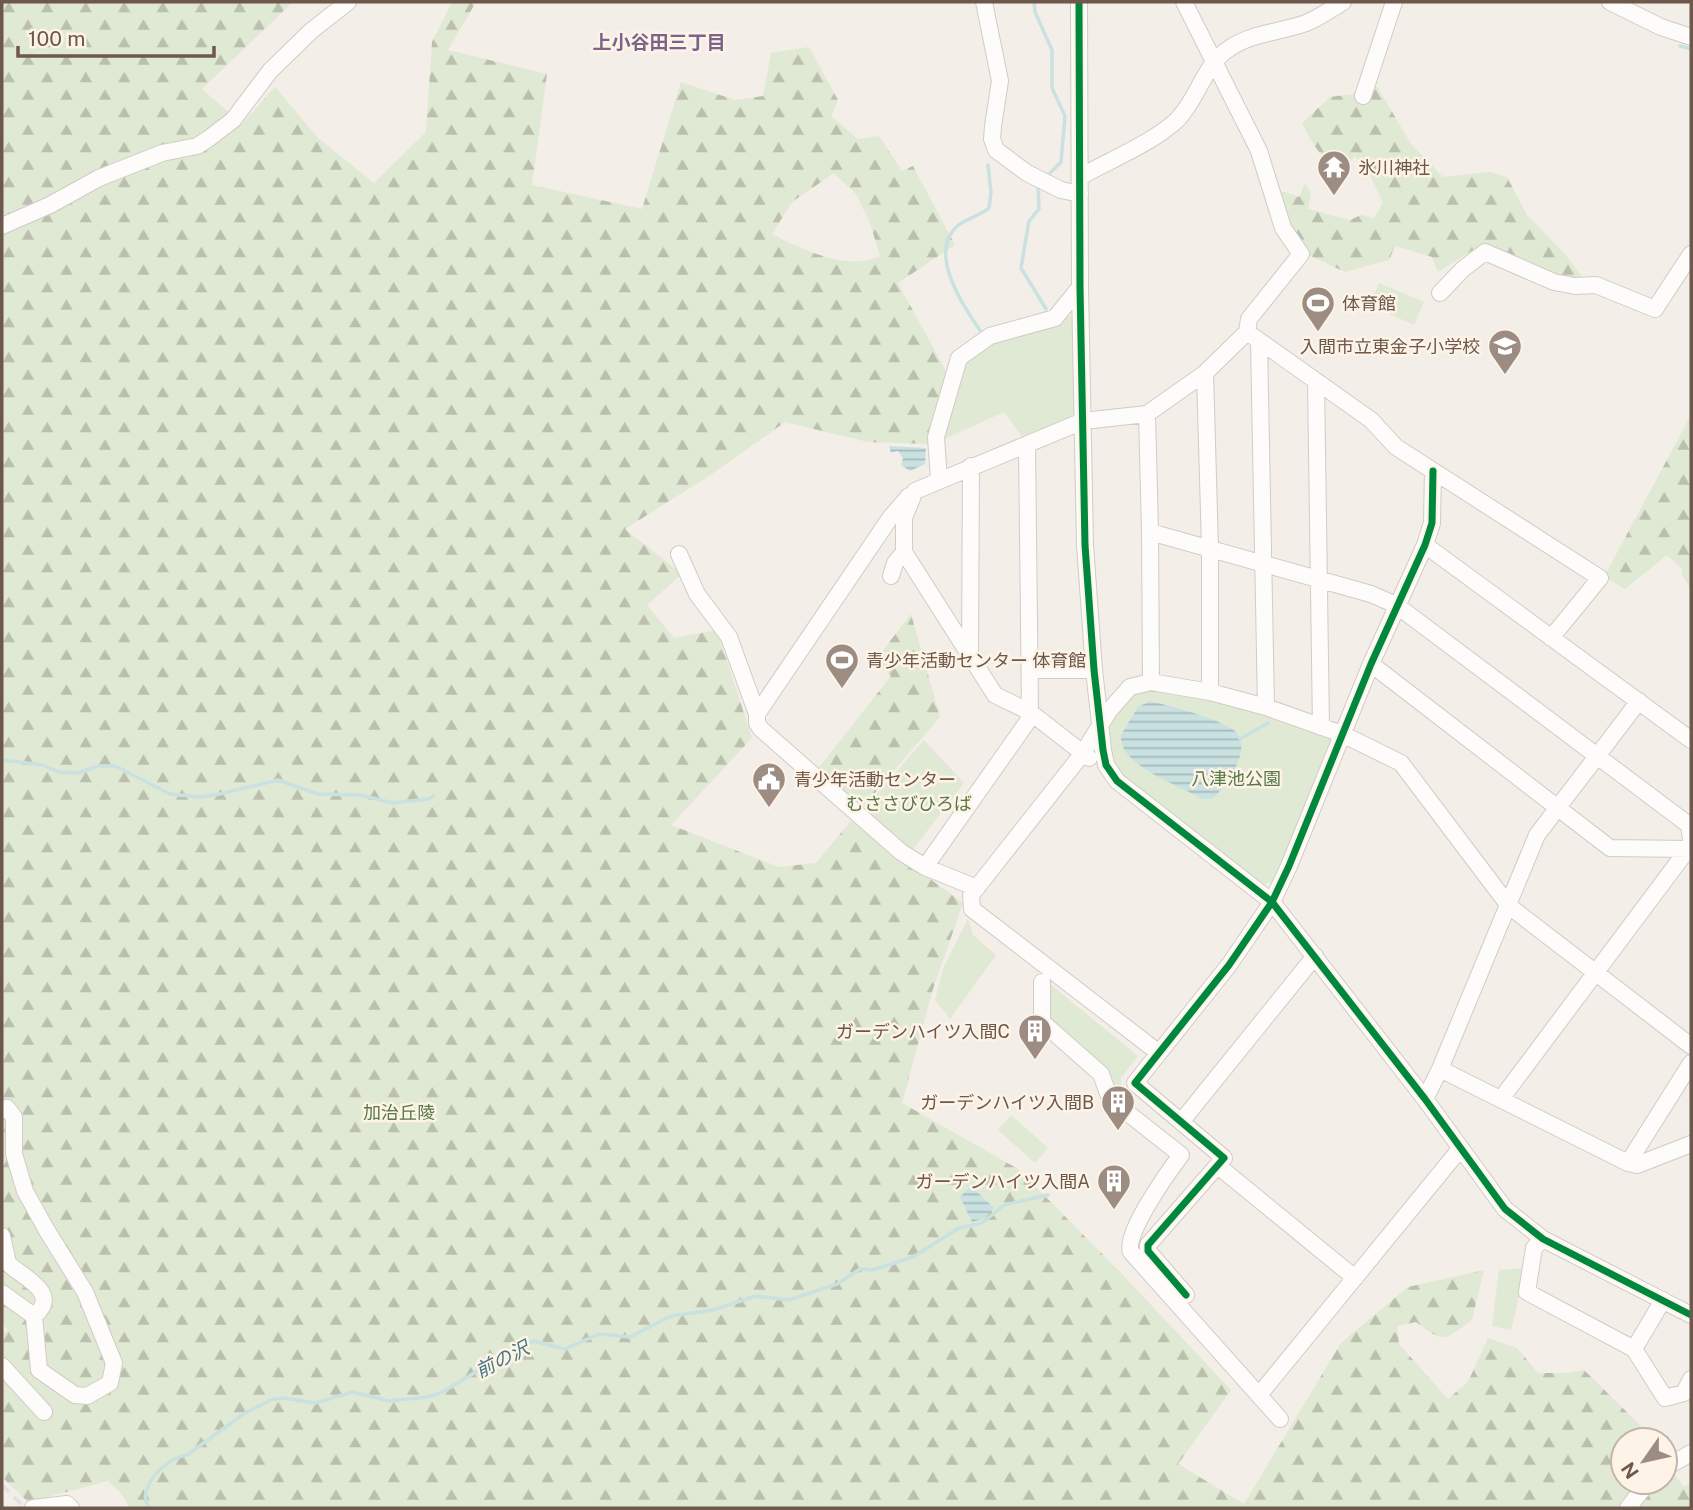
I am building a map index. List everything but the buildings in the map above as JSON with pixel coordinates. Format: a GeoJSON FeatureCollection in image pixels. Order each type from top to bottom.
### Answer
{"type":"FeatureCollection","features":[{"type":"Feature","properties":{"kind":"street"},"geometry":{"type":"LineString","coordinates":[[2,226],[50,205],[99,178],[162,153],[197,146],[208,139],[233,120],[260,82],[311,31],[348,2]]}},
{"type":"Feature","properties":{"kind":"street"},"geometry":{"type":"LineString","coordinates":[[984,2],[1000,81],[992,139],[996,150],[1027,173],[1061,191],[1080,194]]}},
{"type":"Feature","properties":{"kind":"street"},"geometry":{"type":"LineString","coordinates":[[1079,2],[1080,287],[1085,545],[1094,670],[1104,757],[1117,781]]}},
{"type":"Feature","properties":{"kind":"street"},"geometry":{"type":"LineString","coordinates":[[1184,2],[1264,162],[1283,228],[1301,254],[1249,319],[1253,336],[1264,564],[1266,707]]}},
{"type":"Feature","properties":{"kind":"street"},"geometry":{"type":"LineString","coordinates":[[1080,177],[1177,120],[1192,101],[1214,60],[1232,46],[1255,36],[1307,22],[1343,2]]}},
{"type":"Feature","properties":{"kind":"street"},"geometry":{"type":"LineString","coordinates":[[1363,96],[1394,2]]}},
{"type":"Feature","properties":{"kind":"street"},"geometry":{"type":"LineString","coordinates":[[1609,2],[1661,27],[1691,37]]}},
{"type":"Feature","properties":{"kind":"street"},"geometry":{"type":"LineString","coordinates":[[1440,293],[1463,269],[1485,252],[1554,282],[1575,286],[1596,285],[1655,309],[1691,254]]}},
{"type":"Feature","properties":{"kind":"street"},"geometry":{"type":"LineString","coordinates":[[939,480],[936,437],[959,358],[990,336],[1055,318],[1080,287]]}},
{"type":"Feature","properties":{"kind":"street"},"geometry":{"type":"LineString","coordinates":[[757,715],[890,518],[915,491],[1083,421],[1147,414],[1253,336]]}},
{"type":"Feature","properties":{"kind":"street"},"geometry":{"type":"LineString","coordinates":[[1253,336],[1371,420],[1396,447],[1600,578],[1551,638]]}},
{"type":"Feature","properties":{"kind":"street"},"geometry":{"type":"LineString","coordinates":[[1205,373],[1210,548],[1210,692]]}},
{"type":"Feature","properties":{"kind":"street"},"geometry":{"type":"LineString","coordinates":[[1316,381],[1321,727]]}},
{"type":"Feature","properties":{"kind":"street"},"geometry":{"type":"LineString","coordinates":[[1147,414],[1151,682]]}},
{"type":"Feature","properties":{"kind":"street"},"geometry":{"type":"LineString","coordinates":[[925,867],[1028,721],[1030,670],[1027,446]]}},
{"type":"Feature","properties":{"kind":"street"},"geometry":{"type":"LineString","coordinates":[[971,466],[971,657]]}},
{"type":"Feature","properties":{"kind":"street"},"geometry":{"type":"LineString","coordinates":[[1186,1295],[1148,1251],[1148,1245],[1224,1158],[1135,1083],[1229,965],[1272,902],[1304,834],[1396,605],[1425,545],[1432,523],[1433,471]]}},
{"type":"Feature","properties":{"kind":"street"},"geometry":{"type":"LineString","coordinates":[[915,491],[904,518],[904,552],[995,695],[1030,712],[1272,902],[1505,1209],[1543,1239],[1691,1315]]}},
{"type":"Feature","properties":{"kind":"street"},"geometry":{"type":"LineString","coordinates":[[1150,531],[1380,597],[1396,605],[1689,825],[1690,846],[1501,1099]]}},
{"type":"Feature","properties":{"kind":"street"},"geometry":{"type":"LineString","coordinates":[[1425,545],[1691,740]]}},
{"type":"Feature","properties":{"kind":"street"},"geometry":{"type":"LineString","coordinates":[[891,576],[895,563],[904,552]]}},
{"type":"Feature","properties":{"kind":"street"},"geometry":{"type":"LineString","coordinates":[[678,554],[697,594],[729,637],[761,729],[901,852],[925,867],[977,888]]}},
{"type":"Feature","properties":{"kind":"street"},"geometry":{"type":"LineString","coordinates":[[1371,664],[1610,848],[1690,846]]}},
{"type":"Feature","properties":{"kind":"street"},"geometry":{"type":"LineString","coordinates":[[1030,670],[1094,670]]}},
{"type":"Feature","properties":{"kind":"street"},"geometry":{"type":"LineString","coordinates":[[1159,1053],[972,909],[971,895],[1083,753],[1101,728],[1109,711],[1130,687],[1151,682],[1210,692],[1266,707],[1342,734],[1401,763],[1509,906],[1691,1045]]}},
{"type":"Feature","properties":{"kind":"street"},"geometry":{"type":"LineString","coordinates":[[1424,1099],[1440,1069],[1536,835],[1639,701]]}},
{"type":"Feature","properties":{"kind":"street"},"geometry":{"type":"LineString","coordinates":[[1181,1122],[1315,956]]}},
{"type":"Feature","properties":{"kind":"street"},"geometry":{"type":"LineString","coordinates":[[1042,982],[1042,1022],[1101,1074],[1110,1099],[1181,1155],[1157,1187],[1129,1242],[1131,1252],[1280,1419]]}},
{"type":"Feature","properties":{"kind":"street"},"geometry":{"type":"LineString","coordinates":[[1628,1163],[1691,1063]]}},
{"type":"Feature","properties":{"kind":"street"},"geometry":{"type":"LineString","coordinates":[[1440,1069],[1628,1163],[1637,1165],[1691,1144]]}},
{"type":"Feature","properties":{"kind":"street"},"geometry":{"type":"LineString","coordinates":[[2,1110],[7,1108],[14,1117],[14,1154],[25,1191],[85,1292],[114,1363],[110,1383],[87,1396],[75,1395],[39,1370]]}},
{"type":"Feature","properties":{"kind":"street"},"geometry":{"type":"LineString","coordinates":[[1259,1395],[1460,1149]]}},
{"type":"Feature","properties":{"kind":"street"},"geometry":{"type":"LineString","coordinates":[[1218,1166],[1355,1278]]}},
{"type":"Feature","properties":{"kind":"street"},"geometry":{"type":"LineString","coordinates":[[2,1236],[10,1266],[30,1277],[40,1292],[42,1308],[34,1316]]}},
{"type":"Feature","properties":{"kind":"street"},"geometry":{"type":"LineString","coordinates":[[1543,1239],[1534,1248],[1527,1292],[1634,1349],[1665,1398],[1684,1393],[1691,1379]]}},
{"type":"Feature","properties":{"kind":"street"},"geometry":{"type":"LineString","coordinates":[[2,1293],[34,1316],[39,1370],[24,1390]]}},
{"type":"Feature","properties":{"kind":"street"},"geometry":{"type":"LineString","coordinates":[[1634,1349],[1663,1300]]}},
{"type":"Feature","properties":{"kind":"street"},"geometry":{"type":"LineString","coordinates":[[2,1366],[44,1412]]}},
{"type":"Feature","properties":{"kind":"street"},"geometry":{"type":"LineString","coordinates":[[33,1508],[67,1504],[71,1508]]}},
{"type":"Feature","properties":{"kind":"green space","name":"加治丘陵"},"geometry":{"type":"Polygon","coordinates":[[[2,2],[293,2],[202,89],[242,124],[275,87],[318,138],[374,183],[426,132],[432,42],[452,2],[476,2],[448,50],[547,74],[532,185],[642,209],[681,82],[735,100],[763,96],[771,53],[809,47],[838,100],[831,116],[858,139],[879,136],[902,171],[913,166],[955,245],[898,283],[952,382],[929,444],[868,442],[785,422],[712,474],[625,529],[682,574],[647,605],[674,638],[717,630],[752,738],[671,825],[779,867],[816,863],[851,821],[963,903],[932,992],[902,1103],[1018,1169],[1231,1390],[1178,1464],[1244,1504],[1341,1343],[1408,1287],[1484,1270],[1472,1320],[1444,1337],[1433,1334],[1416,1322],[1397,1326],[1399,1344],[1448,1399],[1468,1382],[1488,1338],[1517,1348],[1538,1373],[1584,1370],[1640,1426],[1609,1426],[1609,1496],[1679,1496],[1679,1480],[1684,1487],[1691,1482],[1691,1508],[130,1508],[121,1493],[108,1481],[28,1502],[2,1477],[2,1335],[8,1330],[2,1323],[2,2]],[[834,173],[792,202],[772,234],[825,257],[867,260],[880,256],[870,223],[856,194],[834,173]]]}},
{"type":"Feature","properties":{"kind":"green space"},"geometry":{"type":"Polygon","coordinates":[[[1366,80],[1378,88],[1411,144],[1443,177],[1489,172],[1507,177],[1527,215],[1564,253],[1586,282],[1557,279],[1479,246],[1438,272],[1432,257],[1395,246],[1389,260],[1345,272],[1302,252],[1275,193],[1285,192],[1299,197],[1305,183],[1311,194],[1308,209],[1350,220],[1361,215],[1374,218],[1383,203],[1369,173],[1355,156],[1343,168],[1328,160],[1318,150],[1302,123],[1330,97],[1353,94],[1366,80]]]}},
{"type":"Feature","properties":{"kind":"green space"},"geometry":{"type":"Polygon","coordinates":[[[1379,283],[1424,302],[1414,325],[1370,305],[1379,283]]]}},
{"type":"Feature","properties":{"kind":"green space"},"geometry":{"type":"Polygon","coordinates":[[[1072,316],[1077,416],[1023,438],[1004,412],[940,441],[962,359],[992,338],[1072,316]]]}},
{"type":"Feature","properties":{"kind":"green space"},"geometry":{"type":"Polygon","coordinates":[[[1691,415],[1691,589],[1682,575],[1682,569],[1667,555],[1625,589],[1604,577],[1691,415]]]}},
{"type":"Feature","properties":{"kind":"green space"},"geometry":{"type":"Polygon","coordinates":[[[911,614],[940,717],[862,808],[817,770],[891,676],[874,662],[911,614]]]}},
{"type":"Feature","properties":{"kind":"green space","name":"八津池公園"},"geometry":{"type":"Polygon","coordinates":[[[1144,688],[1236,702],[1329,736],[1332,741],[1277,879],[1261,886],[1123,778],[1112,752],[1108,723],[1130,694],[1144,688]]]}},
{"type":"Feature","properties":{"kind":"green space","name":"むささびひろば"},"geometry":{"type":"Polygon","coordinates":[[[924,740],[964,783],[911,852],[863,810],[924,740]]]}},
{"type":"Feature","properties":{"kind":"green space"},"geometry":{"type":"Polygon","coordinates":[[[968,919],[973,935],[996,955],[950,1019],[935,1000],[943,969],[968,919]]]}},
{"type":"Feature","properties":{"kind":"green space"},"geometry":{"type":"Polygon","coordinates":[[[1045,980],[1138,1056],[1121,1078],[1118,1097],[1042,1022],[1045,980]]]}},
{"type":"Feature","properties":{"kind":"green space"},"geometry":{"type":"Polygon","coordinates":[[[1011,1115],[1048,1148],[1035,1163],[998,1130],[1011,1115]]]}},
{"type":"Feature","properties":{"kind":"green space"},"geometry":{"type":"Polygon","coordinates":[[[1526,1268],[1511,1330],[1492,1326],[1499,1270],[1526,1268]]]}},
{"type":"Feature","properties":{"kind":"water"},"geometry":{"type":"Polygon","coordinates":[[[889,446],[926,448],[925,464],[910,471],[901,465],[903,458],[898,451],[891,453],[889,446]]]}},
{"type":"Feature","properties":{"kind":"water"},"geometry":{"type":"Polygon","coordinates":[[[1150,701],[1210,719],[1231,728],[1239,736],[1242,748],[1237,764],[1212,799],[1202,799],[1152,773],[1129,756],[1121,735],[1138,707],[1150,701]]]}},
{"type":"Feature","properties":{"kind":"water"},"geometry":{"type":"Polygon","coordinates":[[[971,1186],[994,1208],[985,1218],[972,1222],[960,1197],[971,1186]]]}},
{"type":"Feature","properties":{"kind":"waterway"},"geometry":{"type":"LineString","coordinates":[[1034,2],[1035,12],[1052,50],[1052,88],[1065,116],[1061,162],[1047,176]]}},
{"type":"Feature","properties":{"kind":"waterway"},"geometry":{"type":"LineString","coordinates":[[1680,46],[1691,49]]}},
{"type":"Feature","properties":{"kind":"waterway"},"geometry":{"type":"LineString","coordinates":[[981,332],[958,295],[947,266],[946,252],[948,239],[956,227],[989,208],[991,192],[988,165]]}},
{"type":"Feature","properties":{"kind":"waterway"},"geometry":{"type":"LineString","coordinates":[[1038,183],[1039,209],[1029,221],[1021,268],[1046,309]]}},
{"type":"Feature","properties":{"kind":"waterway"},"geometry":{"type":"LineString","coordinates":[[1240,739],[1268,723]]}},
{"type":"Feature","properties":{"kind":"waterway"},"geometry":{"type":"LineString","coordinates":[[2,760],[42,765],[59,772],[78,773],[98,766],[115,766],[170,794],[199,797],[278,780],[318,794],[360,795],[393,803],[434,796]]}},
{"type":"Feature","properties":{"kind":"waterway","name":"前の沢"},"geometry":{"type":"LineString","coordinates":[[149,1508],[146,1492],[162,1467],[187,1455],[245,1413],[271,1400],[284,1398],[315,1403],[353,1392],[389,1401],[427,1397],[441,1393],[499,1358],[534,1341],[565,1349],[599,1334],[630,1337],[671,1316],[713,1310],[756,1296],[789,1300],[837,1284],[860,1269],[872,1270],[913,1257],[959,1228],[982,1223],[1004,1205],[1048,1195]]}},
{"type":"Feature","properties":{"kind":"railway"},"geometry":{"type":"LineString","coordinates":[[2,1485],[25,1508]]}},
{"type":"Feature","properties":{"kind":"cycle path"},"geometry":{"type":"LineString","coordinates":[[1079,2],[1080,287],[1085,545],[1094,670],[1106,765],[1117,781],[1272,902],[1425,1099],[1505,1209],[1543,1239],[1691,1315]]}},
{"type":"Feature","properties":{"kind":"cycle path"},"geometry":{"type":"LineString","coordinates":[[1186,1295],[1148,1251],[1148,1245],[1224,1158],[1135,1083],[1229,965],[1272,902],[1371,664],[1425,545],[1432,523],[1433,471]]}},
{"type":"Feature","properties":{"kind":"place","name":"氷川神社"},"geometry":{"type":"Point","coordinates":[1334,197]}},
{"type":"Feature","properties":{"kind":"place","name":"体育館"},"geometry":{"type":"Point","coordinates":[1318,333]}},
{"type":"Feature","properties":{"kind":"place","name":"入間市立東金子小学校"},"geometry":{"type":"Point","coordinates":[1505,376]}},
{"type":"Feature","properties":{"kind":"place","name":"青少年活動センター 体育館"},"geometry":{"type":"Point","coordinates":[842,690]}},
{"type":"Feature","properties":{"kind":"place","name":"青少年活動センター"},"geometry":{"type":"Point","coordinates":[769,809]}},
{"type":"Feature","properties":{"kind":"place","name":"ガーデンハイツ入間C"},"geometry":{"type":"Point","coordinates":[1035,1061]}},
{"type":"Feature","properties":{"kind":"place","name":"ガーデンハイツ入間B"},"geometry":{"type":"Point","coordinates":[1118,1132]}},
{"type":"Feature","properties":{"kind":"place","name":"ガーデンハイツ入間A"},"geometry":{"type":"Point","coordinates":[1114,1211]}},
{"type":"Feature","properties":{"kind":"district","name":"上小谷田三丁目"},"geometry":{"type":"Point","coordinates":[659,42]}}]}
